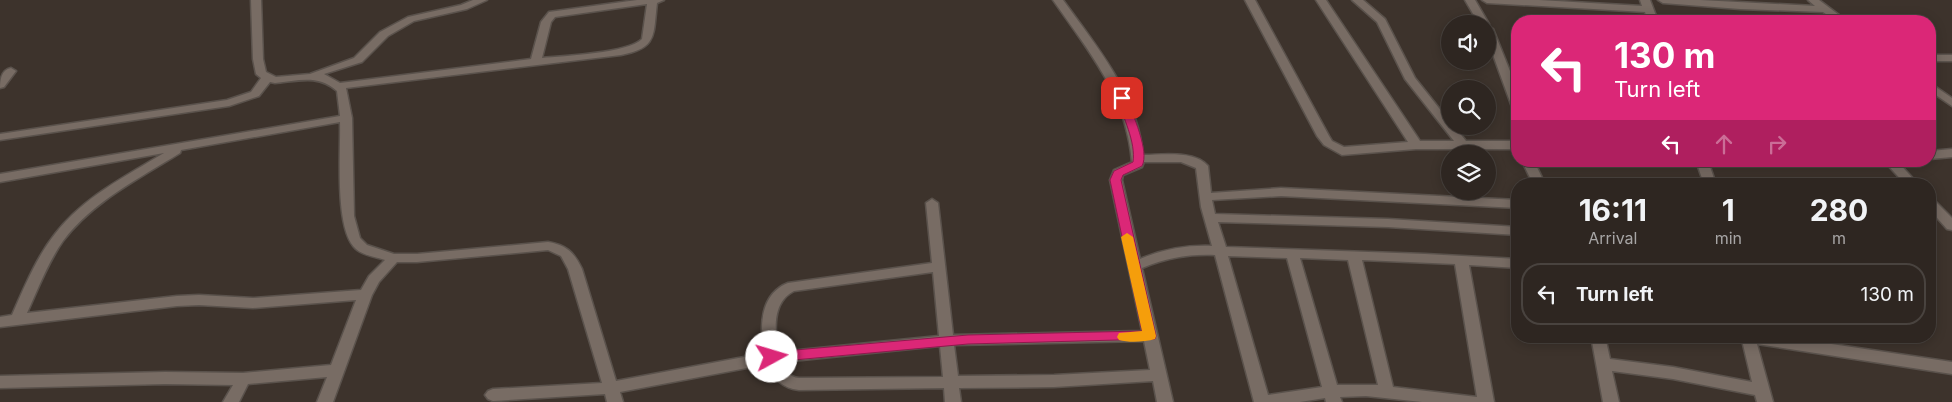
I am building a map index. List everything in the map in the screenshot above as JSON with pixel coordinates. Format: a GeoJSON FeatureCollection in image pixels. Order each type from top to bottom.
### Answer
{"type":"FeatureCollection","features":[{"type":"Feature","properties":{"kind":"street"},"geometry":{"type":"LineString","coordinates":[[256,0],[258,69],[267,78],[284,80],[311,76],[358,60],[384,34],[403,22],[458,4],[482,0]]}},
{"type":"Feature","properties":{"kind":"street"},"geometry":{"type":"LineString","coordinates":[[338,86],[602,54],[638,47],[645,44],[647,39],[653,0]]}},
{"type":"Feature","properties":{"kind":"street"},"geometry":{"type":"LineString","coordinates":[[536,61],[546,22],[552,14],[659,0]]}},
{"type":"Feature","properties":{"kind":"street"},"geometry":{"type":"LineString","coordinates":[[1058,0],[1113,78],[1126,108],[1136,141],[1139,158],[1138,164],[1118,173],[1116,180],[1164,402]]}},
{"type":"Feature","properties":{"kind":"street"},"geometry":{"type":"LineString","coordinates":[[1250,0],[1328,143],[1342,151],[1354,152],[1416,145],[1511,145]]}},
{"type":"Feature","properties":{"kind":"street"},"geometry":{"type":"LineString","coordinates":[[1321,0],[1416,145]]}},
{"type":"Feature","properties":{"kind":"street"},"geometry":{"type":"LineString","coordinates":[[1357,0],[1381,21],[1410,79],[1462,144]]}},
{"type":"Feature","properties":{"kind":"street"},"geometry":{"type":"LineString","coordinates":[[1470,0],[1479,15]]}},
{"type":"Feature","properties":{"kind":"street"},"geometry":{"type":"LineString","coordinates":[[1487,0],[1646,4]]}},
{"type":"Feature","properties":{"kind":"street"},"geometry":{"type":"LineString","coordinates":[[1663,0],[1826,9]]}},
{"type":"Feature","properties":{"kind":"street"},"geometry":{"type":"LineString","coordinates":[[1813,0],[1834,15]]}},
{"type":"Feature","properties":{"kind":"street"},"geometry":{"type":"LineString","coordinates":[[1496,51],[1511,89]]}},
{"type":"Feature","properties":{"kind":"street"},"geometry":{"type":"LineString","coordinates":[[1936,58],[1952,58]]}},
{"type":"Feature","properties":{"kind":"street"},"geometry":{"type":"LineString","coordinates":[[0,85],[11,71]]}},
{"type":"Feature","properties":{"kind":"street"},"geometry":{"type":"LineString","coordinates":[[311,76],[326,78],[338,86],[343,94],[346,118],[348,216],[354,238],[362,248],[394,258],[417,258],[548,246],[561,248],[568,254],[575,268],[613,395]]}},
{"type":"Feature","properties":{"kind":"street"},"geometry":{"type":"LineString","coordinates":[[0,137],[229,102],[255,94],[267,78]]}},
{"type":"Feature","properties":{"kind":"street"},"geometry":{"type":"LineString","coordinates":[[1936,90],[1952,102]]}},
{"type":"Feature","properties":{"kind":"street"},"geometry":{"type":"LineString","coordinates":[[0,178],[182,148],[346,118]]}},
{"type":"Feature","properties":{"kind":"street"},"geometry":{"type":"LineString","coordinates":[[17,320],[45,260],[65,229],[97,202],[182,148]]}},
{"type":"Feature","properties":{"kind":"street"},"geometry":{"type":"LineString","coordinates":[[1936,154],[1952,153]]}},
{"type":"Feature","properties":{"kind":"street"},"geometry":{"type":"LineString","coordinates":[[1139,158],[1186,160],[1199,163],[1204,171],[1205,196],[1210,218],[1222,251],[1263,402],[1333,397],[1366,390],[1475,402]]}},
{"type":"Feature","properties":{"kind":"street"},"geometry":{"type":"LineString","coordinates":[[1896,167],[1906,178]]}},
{"type":"Feature","properties":{"kind":"street"},"geometry":{"type":"LineString","coordinates":[[1205,196],[1281,192],[1511,204]]}},
{"type":"Feature","properties":{"kind":"street"},"geometry":{"type":"LineString","coordinates":[[932,203],[953,402]]}},
{"type":"Feature","properties":{"kind":"street"},"geometry":{"type":"LineString","coordinates":[[1936,209],[1952,226]]}},
{"type":"Feature","properties":{"kind":"street"},"geometry":{"type":"LineString","coordinates":[[1210,218],[1354,222],[1511,232]]}},
{"type":"Feature","properties":{"kind":"street"},"geometry":{"type":"LineString","coordinates":[[1134,266],[1178,251],[1354,255],[1511,264]]}},
{"type":"Feature","properties":{"kind":"street"},"geometry":{"type":"LineString","coordinates":[[1292,253],[1333,397]]}},
{"type":"Feature","properties":{"kind":"street"},"geometry":{"type":"LineString","coordinates":[[1354,255],[1387,392]]}},
{"type":"Feature","properties":{"kind":"street"},"geometry":{"type":"LineString","coordinates":[[325,402],[365,295],[374,279],[394,258]]}},
{"type":"Feature","properties":{"kind":"street"},"geometry":{"type":"LineString","coordinates":[[1461,260],[1486,402]]}},
{"type":"Feature","properties":{"kind":"street"},"geometry":{"type":"LineString","coordinates":[[939,267],[793,286],[785,289],[778,295],[771,309],[769,325],[772,357],[786,381],[794,384],[1054,381],[1158,374]]}},
{"type":"Feature","properties":{"kind":"street"},"geometry":{"type":"LineString","coordinates":[[0,322],[177,301],[200,300],[253,303],[365,295]]}},
{"type":"Feature","properties":{"kind":"street"},"geometry":{"type":"LineString","coordinates":[[493,395],[613,395],[727,364],[772,357],[946,341],[1150,336]]}},
{"type":"Feature","properties":{"kind":"street"},"geometry":{"type":"LineString","coordinates":[[1599,343],[1611,402]]}},
{"type":"Feature","properties":{"kind":"street"},"geometry":{"type":"LineString","coordinates":[[1603,364],[1673,373],[1763,396],[1750,343]]}},
{"type":"Feature","properties":{"kind":"street"},"geometry":{"type":"LineString","coordinates":[[1787,343],[1952,368]]}},
{"type":"Feature","properties":{"kind":"street"},"geometry":{"type":"LineString","coordinates":[[0,382],[165,378],[243,379],[337,370]]}},
{"type":"Feature","properties":{"kind":"street"},"geometry":{"type":"LineString","coordinates":[[231,402],[243,379]]}},
{"type":"Feature","properties":{"kind":"slow traffic"},"geometry":{"type":"LineString","coordinates":[[1124,337],[1150,336],[1127,237]]}},
{"type":"Feature","properties":{"kind":"route"},"geometry":{"type":"LineString","coordinates":[[772,357],[904,344],[968,340],[1150,336],[1116,180],[1118,173],[1138,164],[1139,158],[1136,141],[1122,98]]}}]}
